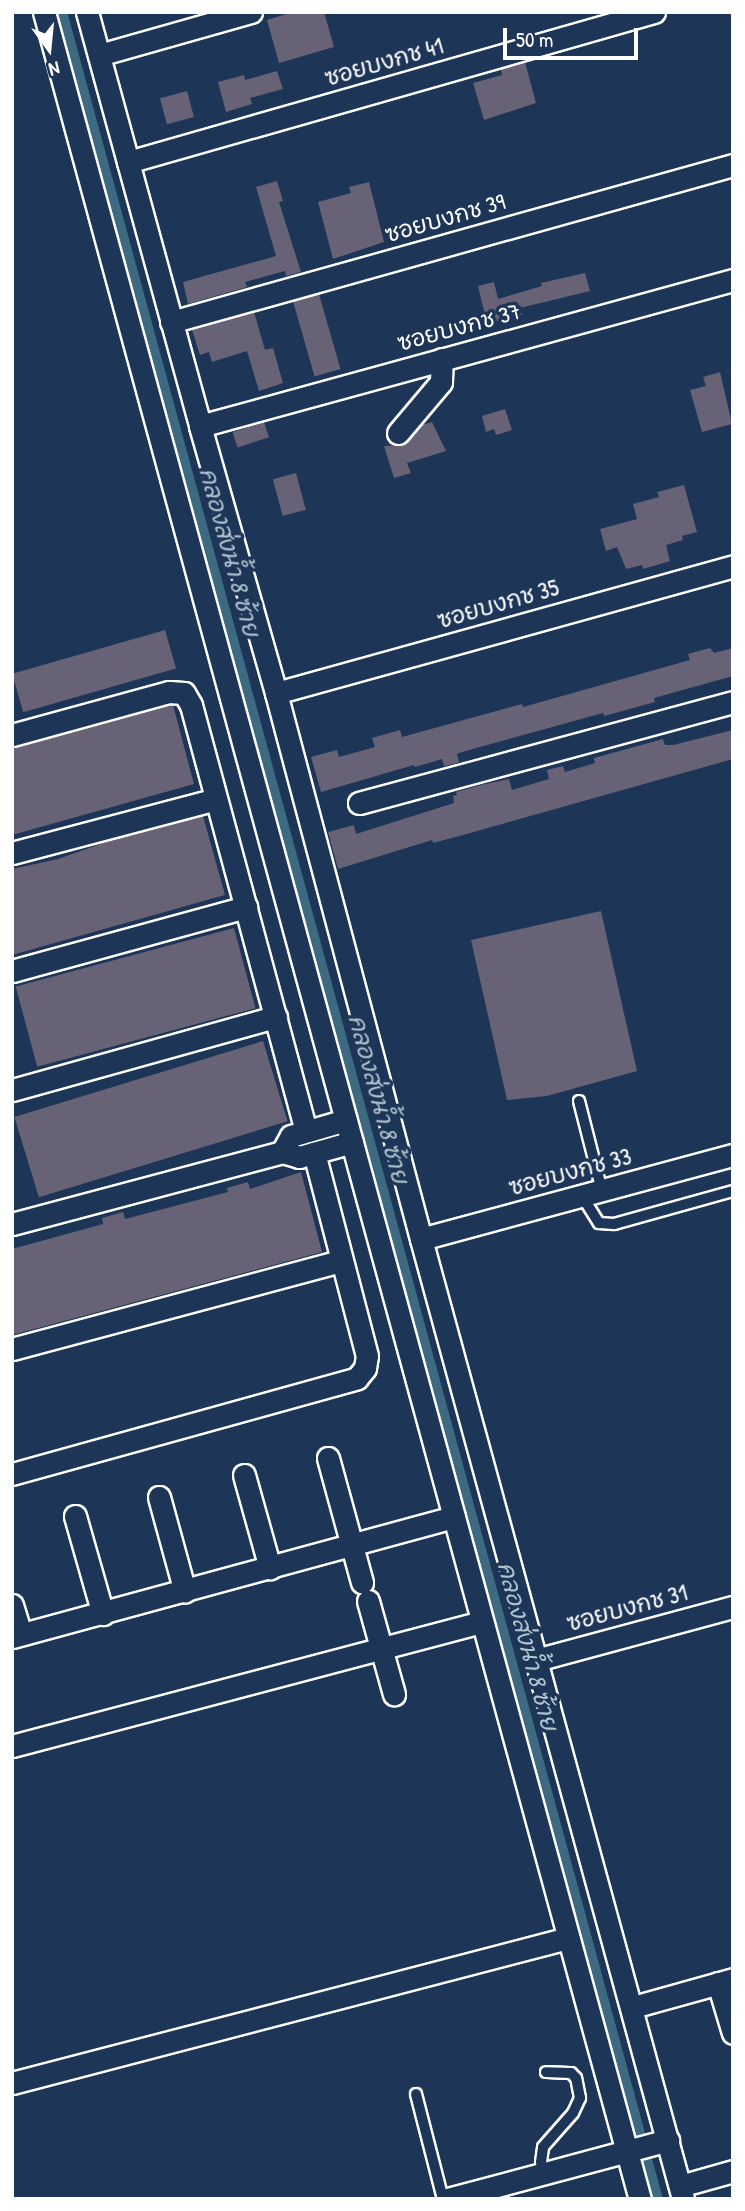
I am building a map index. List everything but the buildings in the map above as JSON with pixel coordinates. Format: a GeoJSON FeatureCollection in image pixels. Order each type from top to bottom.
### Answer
{"type":"FeatureCollection","features":[{"type":"Feature","properties":{"kind":"street"},"geometry":{"type":"LineString","coordinates":[[44,12],[568,1938],[631,2150],[639,2199]]}},
{"type":"Feature","properties":{"kind":"street"},"geometry":{"type":"LineString","coordinates":[[87,12],[276,693],[421,1239],[633,2007],[661,2141],[682,2192],[733,2171]]}},
{"type":"Feature","properties":{"kind":"street"},"geometry":{"type":"LineString","coordinates":[[99,55],[251,12]]}},
{"type":"Feature","properties":{"kind":"street","name":"ซอยบงกช 41"},"geometry":{"type":"LineString","coordinates":[[128,162],[654,12]]}},
{"type":"Feature","properties":{"kind":"street","name":"ซอยบงกช 39"},"geometry":{"type":"LineString","coordinates":[[171,322],[733,166]]}},
{"type":"Feature","properties":{"kind":"street","name":"ซอยบงกช 37"},"geometry":{"type":"LineString","coordinates":[[200,426],[733,280]]}},
{"type":"Feature","properties":{"kind":"street"},"geometry":{"type":"LineString","coordinates":[[398,433],[441,382],[442,359]]}},
{"type":"Feature","properties":{"kind":"street","name":"ซอยบงกช 35"},"geometry":{"type":"LineString","coordinates":[[276,693],[733,566]]}},
{"type":"Feature","properties":{"kind":"street"},"geometry":{"type":"LineString","coordinates":[[12,735],[178,690],[191,705],[306,1131]]}},
{"type":"Feature","properties":{"kind":"street"},"geometry":{"type":"LineString","coordinates":[[359,803],[733,702]]}},
{"type":"Feature","properties":{"kind":"street"},"geometry":{"type":"LineString","coordinates":[[12,853],[216,799]]}},
{"type":"Feature","properties":{"kind":"street"},"geometry":{"type":"LineString","coordinates":[[12,971],[246,907]]}},
{"type":"Feature","properties":{"kind":"street"},"geometry":{"type":"LineString","coordinates":[[12,1090],[276,1017]]}},
{"type":"Feature","properties":{"kind":"street"},"geometry":{"type":"LineString","coordinates":[[282,1152],[291,1136],[346,1120]]}},
{"type":"Feature","properties":{"kind":"street"},"geometry":{"type":"LineString","coordinates":[[12,1224],[282,1152],[299,1157],[352,1142]]}},
{"type":"Feature","properties":{"kind":"street"},"geometry":{"type":"LineString","coordinates":[[12,1474],[357,1378],[365,1368],[368,1356],[314,1153]]}},
{"type":"Feature","properties":{"kind":"street","name":"ซอยบงกช 33"},"geometry":{"type":"LineString","coordinates":[[421,1239],[733,1155]]}},
{"type":"Feature","properties":{"kind":"street"},"geometry":{"type":"LineString","coordinates":[[12,1349],[341,1261]]}},
{"type":"Feature","properties":{"kind":"street"},"geometry":{"type":"LineString","coordinates":[[328,1458],[394,1694]]}},
{"type":"Feature","properties":{"kind":"street"},"geometry":{"type":"LineString","coordinates":[[244,1475],[270,1569]]}},
{"type":"Feature","properties":{"kind":"street"},"geometry":{"type":"LineString","coordinates":[[159,1497],[185,1592]]}},
{"type":"Feature","properties":{"kind":"street"},"geometry":{"type":"LineString","coordinates":[[75,1516],[103,1614]]}},
{"type":"Feature","properties":{"kind":"street"},"geometry":{"type":"LineString","coordinates":[[12,1605],[16,1636],[454,1517]]}},
{"type":"Feature","properties":{"kind":"street","name":"ซอยบงกช 31"},"geometry":{"type":"LineString","coordinates":[[536,1660],[733,1607]]}},
{"type":"Feature","properties":{"kind":"street"},"geometry":{"type":"LineString","coordinates":[[12,1746],[482,1622]]}},
{"type":"Feature","properties":{"kind":"street"},"geometry":{"type":"LineString","coordinates":[[12,2083],[568,1938]]}},
{"type":"Feature","properties":{"kind":"street"},"geometry":{"type":"LineString","coordinates":[[633,2007],[726,1981],[733,2033]]}},
{"type":"Feature","properties":{"kind":"street"},"geometry":{"type":"LineString","coordinates":[[448,2199],[661,2141]]}},
{"type":"Feature","properties":{"kind":"lane"},"geometry":{"type":"LineString","coordinates":[[579,1101],[599,1223],[614,1224],[733,1191]]}},
{"type":"Feature","properties":{"kind":"lane"},"geometry":{"type":"LineString","coordinates":[[543,2174],[543,2147],[573,2113],[580,2098],[578,2085],[571,2073],[546,2072]]}},
{"type":"Feature","properties":{"kind":"lane"},"geometry":{"type":"LineString","coordinates":[[416,2094],[443,2199]]}},
{"type":"Feature","properties":{"kind":"waterway","name":"คลองส่งน้ำ 8 ซ้าย"},"geometry":{"type":"LineString","coordinates":[[57,12],[653,2199]]}}]}
